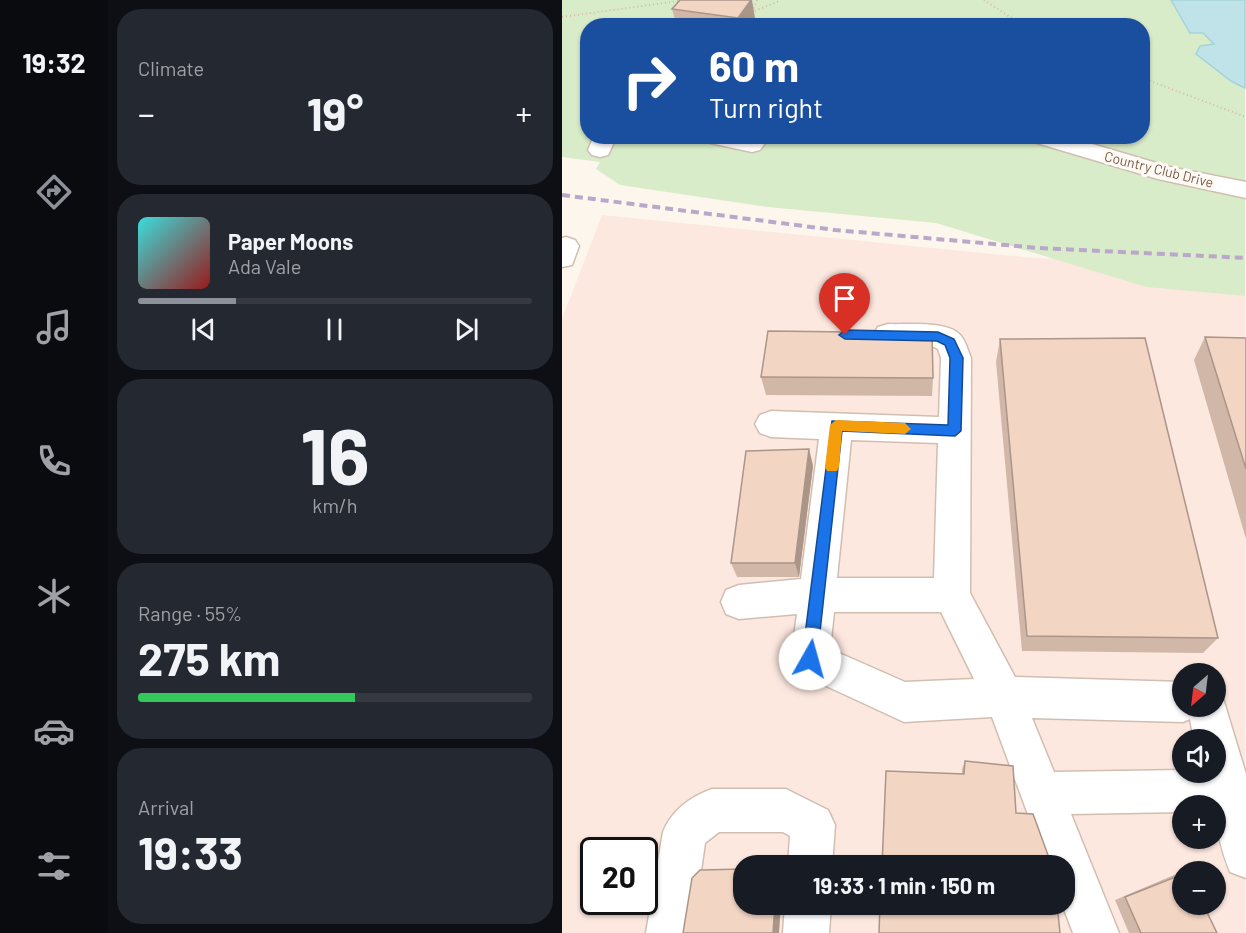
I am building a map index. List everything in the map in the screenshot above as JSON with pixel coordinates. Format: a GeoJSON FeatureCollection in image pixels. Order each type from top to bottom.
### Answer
{"type":"FeatureCollection","features":[{"type":"Feature","properties":{"kind":"street","name":"Country Club Drive"},"geometry":{"type":"LineString","coordinates":[[1065,144],[1167,174],[1246,190]]}},
{"type":"Feature","properties":{"kind":"street"},"geometry":{"type":"LineString","coordinates":[[857,335],[938,336],[950,342],[956,358],[952,595],[1004,697],[1096,933]]}},
{"type":"Feature","properties":{"kind":"street"},"geometry":{"type":"LineString","coordinates":[[771,424],[955,431]]}},
{"type":"Feature","properties":{"kind":"street"},"geometry":{"type":"LineString","coordinates":[[836,425],[810,659],[904,702],[1004,697],[1172,702]]}},
{"type":"Feature","properties":{"kind":"street"},"geometry":{"type":"LineString","coordinates":[[739,602],[817,596],[952,595]]}},
{"type":"Feature","properties":{"kind":"street"},"geometry":{"type":"LineString","coordinates":[[1226,782],[1246,856]]}},
{"type":"Feature","properties":{"kind":"street"},"geometry":{"type":"LineString","coordinates":[[1041,793],[1228,790]]}},
{"type":"Feature","properties":{"kind":"street"},"geometry":{"type":"LineString","coordinates":[[669,933],[685,832],[712,810],[786,811],[813,825],[811,855]]}},
{"type":"Feature","properties":{"kind":"street"},"geometry":{"type":"LineString","coordinates":[[806,933],[807,915]]}},
{"type":"Feature","properties":{"kind":"path"},"geometry":{"type":"LineString","coordinates":[[562,17],[686,0]]}},
{"type":"Feature","properties":{"kind":"path"},"geometry":{"type":"LineString","coordinates":[[757,0],[752,12],[779,1]]}},
{"type":"Feature","properties":{"kind":"path"},"geometry":{"type":"LineString","coordinates":[[984,0],[1012,18]]}},
{"type":"Feature","properties":{"kind":"path"},"geometry":{"type":"LineString","coordinates":[[1150,81],[1246,117]]}},
{"type":"Feature","properties":{"kind":"shaded area"},"geometry":{"type":"Polygon","coordinates":[[[602,215],[1023,257],[1245,270],[1245,933],[562,933],[562,319],[602,215]]]}},
{"type":"Feature","properties":{"kind":"green space"},"geometry":{"type":"Polygon","coordinates":[[[562,0],[1245,0],[1245,296],[1146,287],[936,223],[768,207],[620,185],[596,169],[600,162],[562,157],[562,0]]]}},
{"type":"Feature","properties":{"kind":"water"},"geometry":{"type":"Polygon","coordinates":[[[1171,0],[1245,0],[1245,88],[1231,81],[1196,54],[1200,46],[1214,44],[1203,33],[1190,33],[1171,0]]]}},
{"type":"Feature","properties":{"kind":"building"},"geometry":{"type":"Polygon","coordinates":[[[680,0],[751,0],[738,18],[672,9],[680,0]]]}},
{"type":"Feature","properties":{"kind":"building"},"geometry":{"type":"Polygon","coordinates":[[[768,331],[932,333],[933,378],[761,377],[768,331]]]}},
{"type":"Feature","properties":{"kind":"building"},"geometry":{"type":"Polygon","coordinates":[[[1205,337],[1246,338],[1246,469],[1205,337]]]}},
{"type":"Feature","properties":{"kind":"building"},"geometry":{"type":"Polygon","coordinates":[[[1145,338],[1218,638],[1027,636],[1000,339],[1145,338]]]}},
{"type":"Feature","properties":{"kind":"building"},"geometry":{"type":"Polygon","coordinates":[[[809,449],[795,563],[731,563],[746,451],[809,449]]]}},
{"type":"Feature","properties":{"kind":"building"},"geometry":{"type":"Polygon","coordinates":[[[965,761],[1013,766],[1016,813],[1033,814],[1048,855],[882,855],[886,771],[964,774],[965,761]]]}},
{"type":"Feature","properties":{"kind":"building"},"geometry":{"type":"Polygon","coordinates":[[[733,869],[733,915],[774,915],[773,933],[683,933],[692,878],[700,870],[733,869]]]}},
{"type":"Feature","properties":{"kind":"building"},"geometry":{"type":"Polygon","coordinates":[[[1172,878],[1172,915],[1208,915],[1217,933],[1141,933],[1125,897],[1172,878]]]}},
{"type":"Feature","properties":{"kind":"building"},"geometry":{"type":"Polygon","coordinates":[[[880,915],[1058,915],[1060,933],[879,933],[880,915]]]}},
{"type":"Feature","properties":{"kind":"railway"},"geometry":{"type":"LineString","coordinates":[[562,195],[835,230],[1039,248],[1246,258]]}},
{"type":"Feature","properties":{"kind":"slow traffic"},"geometry":{"type":"LineString","coordinates":[[832,467],[836,425],[905,429]]}},
{"type":"Feature","properties":{"kind":"route"},"geometry":{"type":"LineString","coordinates":[[810,659],[836,425],[955,431],[956,358],[950,342],[938,336],[845,335]]}}]}
